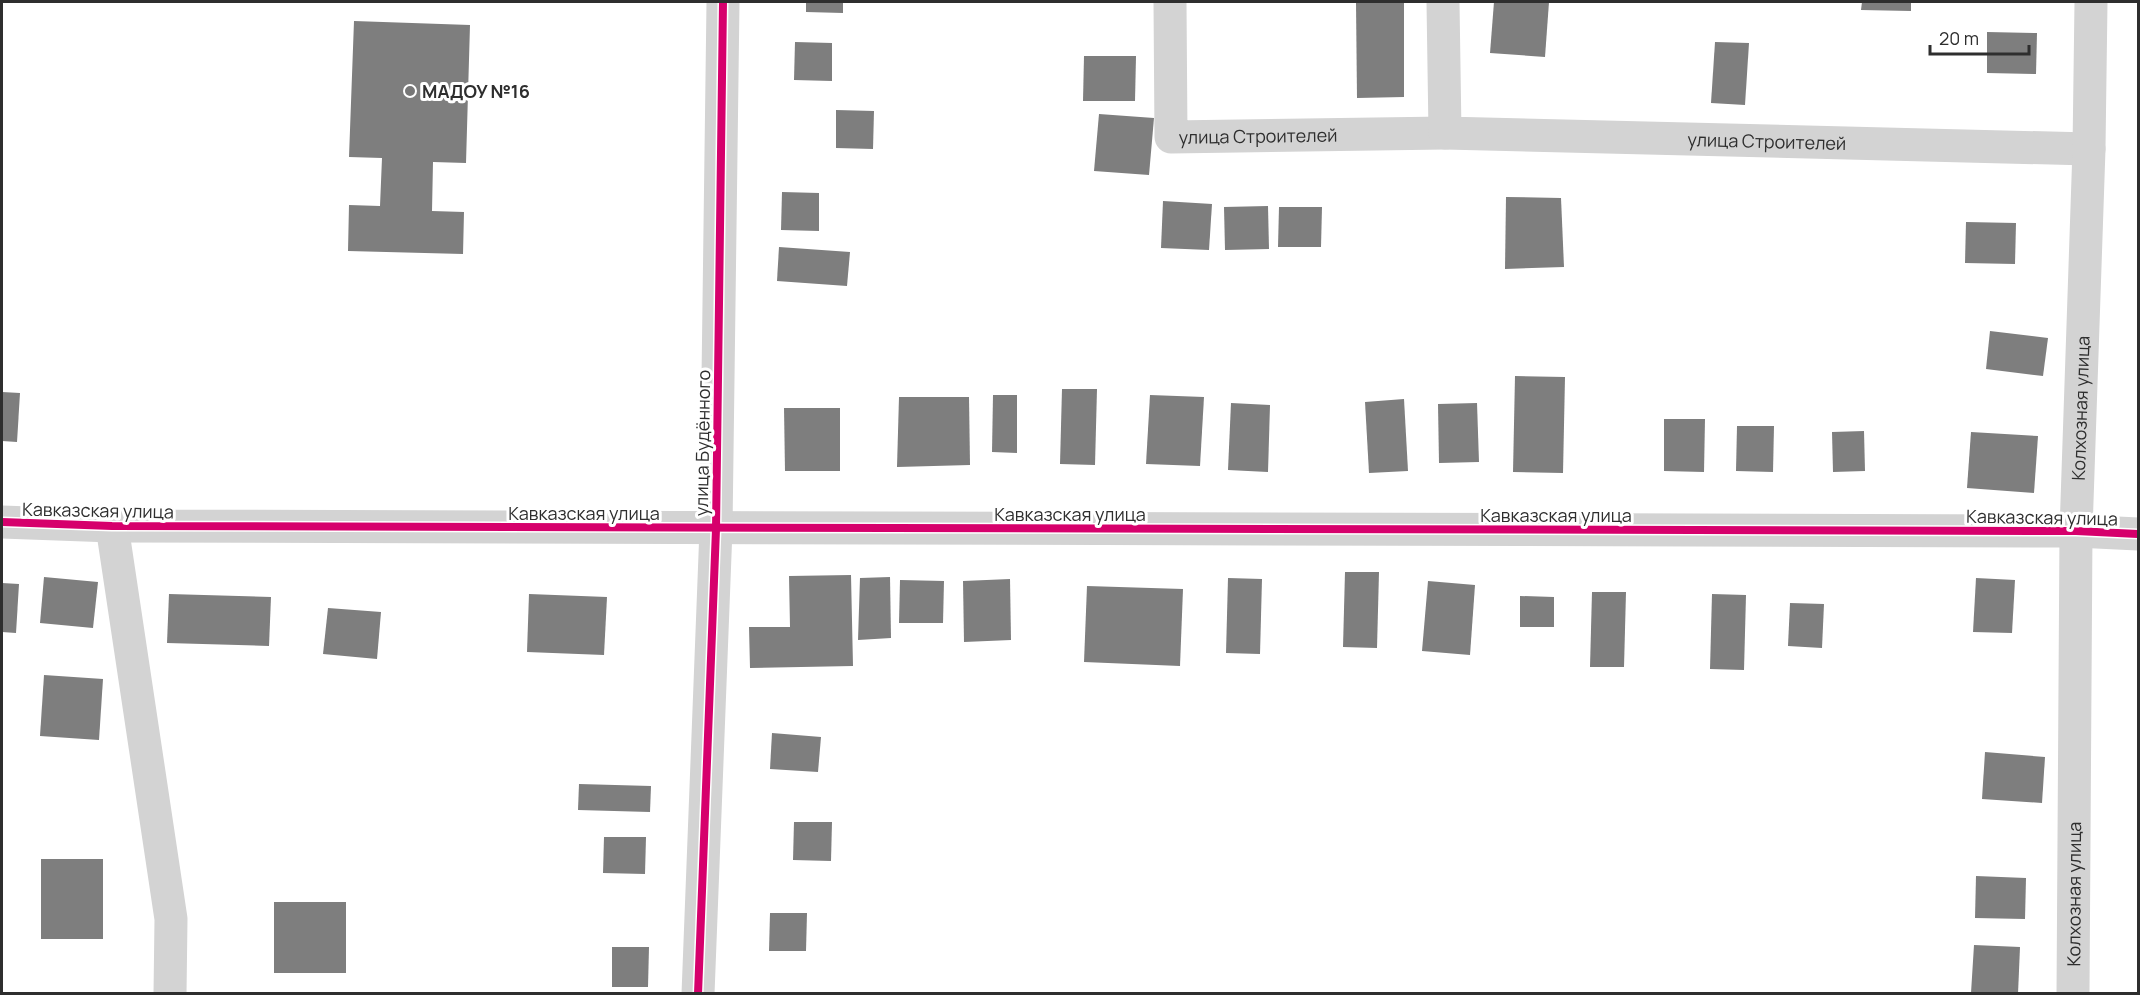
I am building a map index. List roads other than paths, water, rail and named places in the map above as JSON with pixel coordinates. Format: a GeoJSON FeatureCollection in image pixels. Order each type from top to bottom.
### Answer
{"type":"FeatureCollection","features":[{"type":"Feature","properties":{"kind":"street","name":"улица Будённого"},"geometry":{"type":"LineString","coordinates":[[698,993],[716,529],[723,2]]}},
{"type":"Feature","properties":{"kind":"street","name":"улица Строителей"},"geometry":{"type":"LineString","coordinates":[[1170,2],[1171,136],[1445,133],[2090,149]]}},
{"type":"Feature","properties":{"kind":"street"},"geometry":{"type":"LineString","coordinates":[[1443,2],[1445,133]]}},
{"type":"Feature","properties":{"kind":"street","name":"Колхозная улица"},"geometry":{"type":"LineString","coordinates":[[2073,993],[2076,531],[2090,149],[2091,2]]}},
{"type":"Feature","properties":{"kind":"street","name":"Кавказская улица"},"geometry":{"type":"LineString","coordinates":[[2,522],[112,526],[2076,531],[2139,534]]}},
{"type":"Feature","properties":{"kind":"street","name":"Кавказская улица"},"geometry":{"type":"LineString","coordinates":[[112,526],[171,919],[170,993]]}},
{"type":"Feature","properties":{"kind":"place","name":"МАДОУ №16"},"geometry":{"type":"Point","coordinates":[410,91]}}]}
